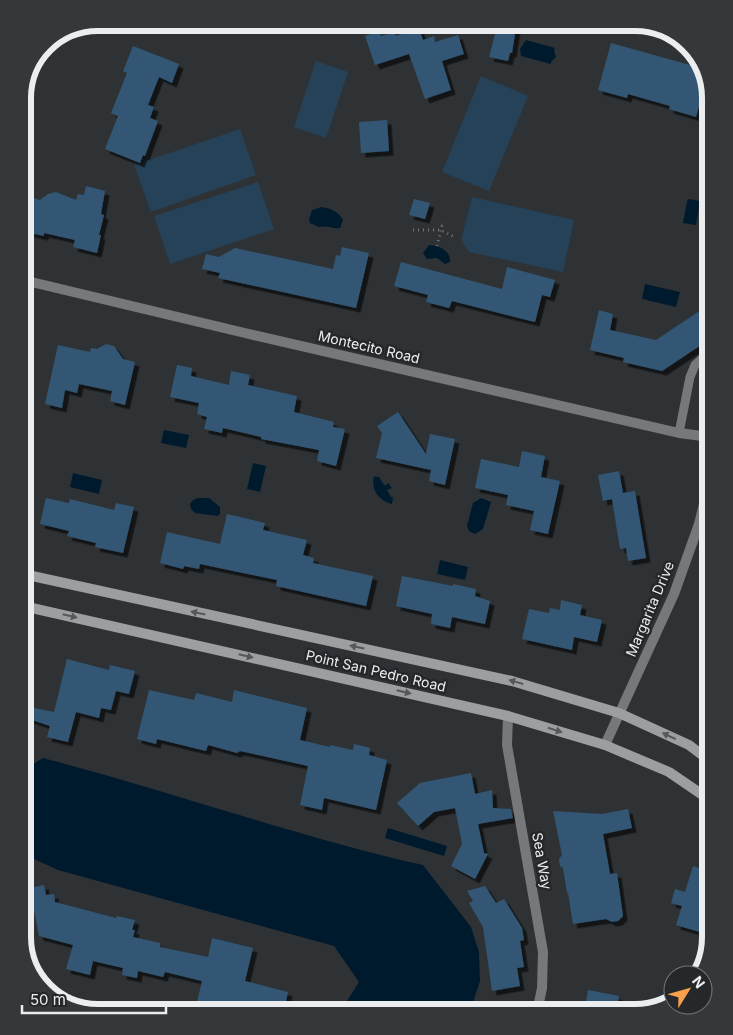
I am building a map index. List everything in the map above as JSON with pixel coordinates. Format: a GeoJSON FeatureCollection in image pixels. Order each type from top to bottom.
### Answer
{"type":"FeatureCollection","features":[{"type":"Feature","properties":{"kind":"main road","name":"Point San Pedro Road"},"geometry":{"type":"LineString","coordinates":[[31,576],[512,681],[619,713],[689,745],[702,755]]}},
{"type":"Feature","properties":{"kind":"main road","name":"Point San Pedro Road"},"geometry":{"type":"LineString","coordinates":[[31,608],[508,716],[605,745],[670,772],[702,794]]}},
{"type":"Feature","properties":{"kind":"street","name":"Montecito Road"},"geometry":{"type":"LineString","coordinates":[[31,282],[679,433],[702,435]]}},
{"type":"Feature","properties":{"kind":"street","name":"Margarita Drive"},"geometry":{"type":"LineString","coordinates":[[605,745],[674,594],[702,512]]}},
{"type":"Feature","properties":{"kind":"street","name":"Sea Way"},"geometry":{"type":"LineString","coordinates":[[508,716],[506,745],[543,952],[542,988],[539,1004]]}},
{"type":"Feature","properties":{"kind":"lane"},"geometry":{"type":"LineString","coordinates":[[679,433],[690,377],[695,365],[702,358]]}},
{"type":"Feature","properties":{"kind":"path"},"geometry":{"type":"LineString","coordinates":[[413,230],[442,225]]}},
{"type":"Feature","properties":{"kind":"path"},"geometry":{"type":"LineString","coordinates":[[442,225],[454,237]]}},
{"type":"Feature","properties":{"kind":"path"},"geometry":{"type":"LineString","coordinates":[[437,246],[442,225]]}},
{"type":"Feature","properties":{"kind":"shaded area"},"geometry":{"type":"Polygon","coordinates":[[[526,40],[555,48],[556,57],[551,64],[521,56],[520,49],[526,40]]]}},
{"type":"Feature","properties":{"kind":"shaded area"},"geometry":{"type":"Polygon","coordinates":[[[316,61],[348,72],[326,138],[294,127],[316,61]]]}},
{"type":"Feature","properties":{"kind":"shaded area"},"geometry":{"type":"Polygon","coordinates":[[[481,76],[528,96],[489,191],[442,172],[481,76]]]}},
{"type":"Feature","properties":{"kind":"shaded area"},"geometry":{"type":"Polygon","coordinates":[[[240,129],[256,175],[151,212],[134,165],[240,129]]]}},
{"type":"Feature","properties":{"kind":"shaded area"},"geometry":{"type":"Polygon","coordinates":[[[258,182],[274,229],[170,264],[154,216],[258,182]]]}},
{"type":"Feature","properties":{"kind":"shaded area"},"geometry":{"type":"Polygon","coordinates":[[[472,197],[574,220],[563,272],[469,252],[461,240],[472,197]]]}},
{"type":"Feature","properties":{"kind":"shaded area"},"geometry":{"type":"Polygon","coordinates":[[[689,199],[700,201],[696,225],[683,223],[689,199]]]}},
{"type":"Feature","properties":{"kind":"shaded area"},"geometry":{"type":"Polygon","coordinates":[[[322,207],[339,214],[343,220],[340,228],[319,227],[310,223],[309,219],[312,210],[322,207]]]}},
{"type":"Feature","properties":{"kind":"shaded area"},"geometry":{"type":"Polygon","coordinates":[[[429,245],[444,249],[449,255],[450,262],[445,264],[437,258],[427,259],[423,253],[429,245]]]}},
{"type":"Feature","properties":{"kind":"shaded area"},"geometry":{"type":"Polygon","coordinates":[[[645,284],[680,292],[676,307],[642,299],[645,284]]]}},
{"type":"Feature","properties":{"kind":"shaded area"},"geometry":{"type":"Polygon","coordinates":[[[164,430],[189,435],[186,448],[161,443],[164,430]]]}},
{"type":"Feature","properties":{"kind":"shaded area"},"geometry":{"type":"Polygon","coordinates":[[[253,463],[266,466],[260,492],[247,489],[253,463]]]}},
{"type":"Feature","properties":{"kind":"shaded area"},"geometry":{"type":"Polygon","coordinates":[[[73,473],[102,480],[99,494],[70,487],[73,473]]]}},
{"type":"Feature","properties":{"kind":"shaded area"},"geometry":{"type":"Polygon","coordinates":[[[374,476],[381,478],[385,486],[388,483],[392,488],[387,490],[391,497],[393,497],[392,504],[383,500],[377,494],[373,481],[374,476]]]}},
{"type":"Feature","properties":{"kind":"shaded area"},"geometry":{"type":"Polygon","coordinates":[[[198,498],[209,498],[220,507],[220,514],[217,516],[195,513],[191,509],[190,504],[198,498]]]}},
{"type":"Feature","properties":{"kind":"shaded area"},"geometry":{"type":"Polygon","coordinates":[[[481,498],[491,502],[483,529],[475,534],[469,531],[467,526],[473,503],[481,498]]]}},
{"type":"Feature","properties":{"kind":"shaded area"},"geometry":{"type":"Polygon","coordinates":[[[440,560],[468,567],[465,580],[437,574],[440,560]]]}},
{"type":"Feature","properties":{"kind":"shaded area"},"geometry":{"type":"Polygon","coordinates":[[[43,758],[327,841],[423,865],[471,927],[479,952],[480,981],[473,1004],[345,1004],[359,982],[334,946],[58,870],[31,858],[31,765],[43,758]]]}},
{"type":"Feature","properties":{"kind":"shaded area"},"geometry":{"type":"Polygon","coordinates":[[[388,828],[447,846],[444,856],[385,838],[388,828]]]}},
{"type":"Feature","properties":{"kind":"building"},"geometry":{"type":"Polygon","coordinates":[[[379,31],[381,36],[394,32],[396,36],[410,31],[420,31],[423,40],[434,36],[435,42],[458,35],[464,54],[442,61],[451,90],[425,99],[409,54],[375,65],[365,36],[379,31]]]}},
{"type":"Feature","properties":{"kind":"building"},"geometry":{"type":"Polygon","coordinates":[[[496,31],[516,31],[512,53],[510,53],[508,61],[489,57],[496,31]]]}},
{"type":"Feature","properties":{"kind":"building"},"geometry":{"type":"Polygon","coordinates":[[[611,43],[690,65],[691,62],[697,73],[702,96],[696,117],[669,109],[670,106],[628,94],[627,98],[598,90],[611,43]]]}},
{"type":"Feature","properties":{"kind":"building"},"geometry":{"type":"Polygon","coordinates":[[[133,46],[179,64],[172,83],[159,77],[148,105],[154,107],[150,118],[158,121],[145,156],[143,155],[140,163],[105,149],[118,116],[111,113],[127,73],[123,71],[133,46]]]}},
{"type":"Feature","properties":{"kind":"building"},"geometry":{"type":"Polygon","coordinates":[[[387,120],[389,151],[361,153],[359,122],[387,120]]]}},
{"type":"Feature","properties":{"kind":"building"},"geometry":{"type":"Polygon","coordinates":[[[86,186],[105,191],[101,214],[104,215],[97,253],[73,247],[75,240],[44,233],[44,236],[31,233],[31,197],[40,200],[48,194],[56,192],[76,200],[78,194],[84,195],[86,186]]]}},
{"type":"Feature","properties":{"kind":"building"},"geometry":{"type":"Polygon","coordinates":[[[414,199],[430,203],[425,219],[409,215],[414,199]]]}},
{"type":"Feature","properties":{"kind":"building"},"geometry":{"type":"Polygon","coordinates":[[[342,247],[369,253],[356,308],[218,278],[220,273],[202,269],[206,254],[219,257],[235,248],[333,269],[336,255],[340,256],[342,247]]]}},
{"type":"Feature","properties":{"kind":"building"},"geometry":{"type":"Polygon","coordinates":[[[401,262],[502,289],[507,267],[555,280],[550,297],[542,295],[535,322],[452,301],[449,308],[426,302],[428,295],[394,286],[401,262]]]}},
{"type":"Feature","properties":{"kind":"building"},"geometry":{"type":"Polygon","coordinates":[[[702,309],[702,344],[662,371],[623,362],[624,358],[590,350],[599,310],[613,314],[610,330],[656,340],[702,309]]]}},
{"type":"Feature","properties":{"kind":"building"},"geometry":{"type":"Polygon","coordinates":[[[106,344],[114,346],[123,359],[135,362],[125,405],[110,401],[112,391],[79,384],[77,393],[65,390],[62,408],[45,404],[58,345],[90,352],[91,348],[97,349],[106,344]]]}},
{"type":"Feature","properties":{"kind":"building"},"geometry":{"type":"Polygon","coordinates":[[[177,365],[192,368],[191,376],[229,385],[231,371],[250,375],[248,385],[297,396],[294,412],[334,422],[333,427],[345,429],[336,466],[317,461],[319,450],[261,439],[261,437],[223,428],[222,433],[204,429],[207,417],[197,414],[199,403],[170,397],[177,365]]]}},
{"type":"Feature","properties":{"kind":"building"},"geometry":{"type":"Polygon","coordinates":[[[398,412],[426,454],[430,434],[455,439],[445,485],[429,481],[431,470],[376,458],[382,433],[377,426],[398,412]]]}},
{"type":"Feature","properties":{"kind":"building"},"geometry":{"type":"Polygon","coordinates":[[[522,451],[545,456],[541,477],[560,481],[548,534],[530,530],[534,511],[506,505],[508,495],[475,488],[481,459],[519,467],[522,451]]]}},
{"type":"Feature","properties":{"kind":"building"},"geometry":{"type":"Polygon","coordinates":[[[619,471],[623,493],[635,491],[646,558],[628,561],[626,548],[620,549],[612,499],[603,501],[598,475],[619,471]]]}},
{"type":"Feature","properties":{"kind":"building"},"geometry":{"type":"Polygon","coordinates":[[[46,498],[69,503],[70,499],[114,510],[116,503],[134,507],[123,553],[95,547],[96,543],[67,536],[69,531],[40,524],[46,498]]]}},
{"type":"Feature","properties":{"kind":"building"},"geometry":{"type":"Polygon","coordinates":[[[227,514],[265,523],[263,530],[307,540],[303,555],[314,558],[313,563],[373,576],[366,606],[276,586],[277,580],[200,564],[199,569],[184,566],[183,569],[160,563],[167,532],[220,544],[227,514]]]}},
{"type":"Feature","properties":{"kind":"building"},"geometry":{"type":"Polygon","coordinates":[[[402,576],[476,589],[475,596],[490,601],[485,624],[452,617],[450,628],[431,624],[432,614],[396,606],[402,576]]]}},
{"type":"Feature","properties":{"kind":"building"},"geometry":{"type":"Polygon","coordinates":[[[561,600],[582,605],[580,615],[602,620],[597,642],[574,637],[572,650],[522,639],[529,609],[549,613],[550,608],[560,610],[561,600]]]}},
{"type":"Feature","properties":{"kind":"building"},"geometry":{"type":"Polygon","coordinates":[[[67,659],[109,670],[110,665],[135,671],[129,694],[116,691],[111,710],[101,708],[99,718],[76,712],[68,742],[47,737],[50,726],[31,720],[31,707],[54,712],[67,659]]]}},
{"type":"Feature","properties":{"kind":"building"},"geometry":{"type":"Polygon","coordinates":[[[149,690],[194,700],[196,693],[232,702],[234,690],[307,708],[300,740],[353,750],[354,744],[370,748],[369,755],[387,760],[376,810],[324,798],[322,810],[300,805],[308,766],[240,751],[237,753],[208,745],[206,751],[157,739],[156,744],[137,739],[149,690]]]}},
{"type":"Feature","properties":{"kind":"building"},"geometry":{"type":"Polygon","coordinates":[[[471,773],[475,794],[492,790],[493,808],[511,809],[513,818],[478,824],[484,853],[488,854],[475,879],[451,866],[462,844],[455,808],[434,812],[418,826],[397,803],[420,783],[471,773]]]}},
{"type":"Feature","properties":{"kind":"building"},"geometry":{"type":"Polygon","coordinates":[[[628,809],[632,828],[603,834],[610,874],[617,873],[623,916],[618,921],[612,922],[606,919],[573,924],[563,868],[560,866],[559,859],[562,855],[553,811],[602,814],[628,809]]]}},
{"type":"Feature","properties":{"kind":"building"},"geometry":{"type":"Polygon","coordinates":[[[693,866],[702,869],[702,933],[676,925],[682,906],[671,903],[675,889],[685,892],[693,866]]]}},
{"type":"Feature","properties":{"kind":"building"},"geometry":{"type":"Polygon","coordinates":[[[44,885],[46,895],[54,894],[55,902],[116,918],[117,916],[135,920],[132,930],[135,930],[133,937],[160,943],[160,947],[208,957],[212,938],[253,948],[245,981],[288,992],[285,1004],[196,1004],[202,981],[165,972],[163,977],[138,971],[137,978],[122,975],[123,968],[93,961],[90,975],[66,969],[73,945],[39,936],[31,888],[44,885]]]}},
{"type":"Feature","properties":{"kind":"building"},"geometry":{"type":"Polygon","coordinates":[[[485,886],[496,903],[504,899],[522,928],[524,940],[520,941],[524,967],[517,968],[520,986],[492,991],[483,927],[469,903],[473,901],[467,891],[485,886]]]}},
{"type":"Feature","properties":{"kind":"building"},"geometry":{"type":"Polygon","coordinates":[[[588,990],[619,996],[618,1004],[585,1004],[588,990]]]}}]}
